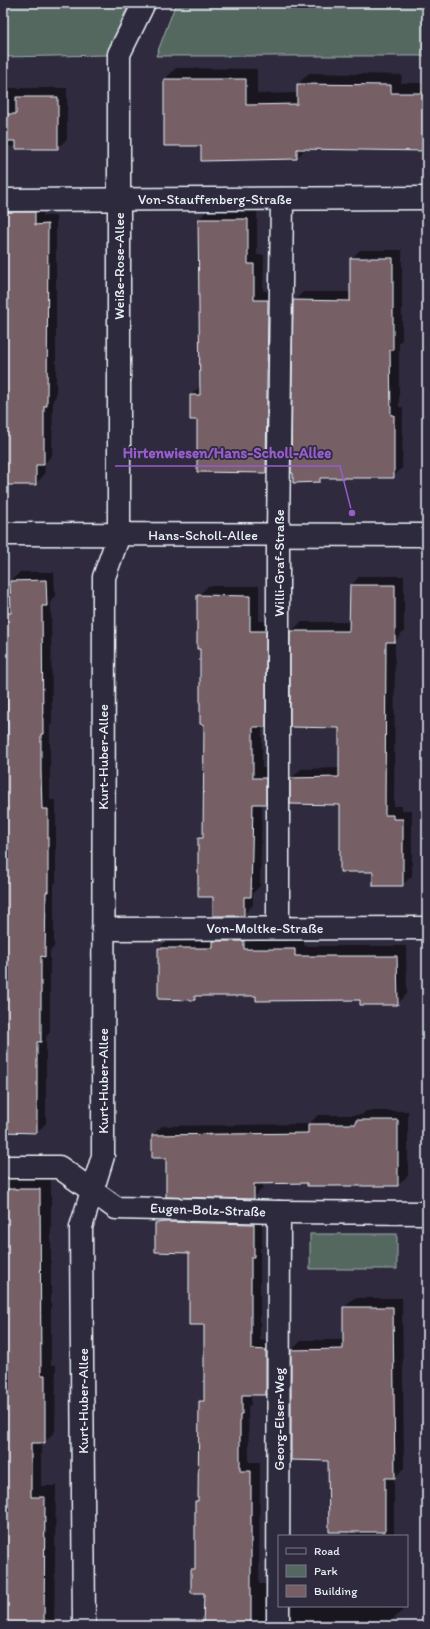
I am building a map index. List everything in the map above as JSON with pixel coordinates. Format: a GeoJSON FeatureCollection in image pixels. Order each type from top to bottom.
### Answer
{"type":"FeatureCollection","features":[{"type":"Feature","properties":{"kind":"street","name":"Weiße-Rose-Allee"},"geometry":{"type":"LineString","coordinates":[[119,535],[119,54],[144,3]]}},
{"type":"Feature","properties":{"kind":"street","name":"Von-Stauffenberg-Straße"},"geometry":{"type":"LineString","coordinates":[[3,200],[427,198]]}},
{"type":"Feature","properties":{"kind":"street","name":"Willi-Graf-Straße"},"geometry":{"type":"LineString","coordinates":[[278,928],[278,535],[282,199]]}},
{"type":"Feature","properties":{"kind":"street","name":"Hans-Scholl-Allee"},"geometry":{"type":"LineString","coordinates":[[3,534],[427,535]]}},
{"type":"Feature","properties":{"kind":"street","name":"Kurt-Huber-Allee"},"geometry":{"type":"LineString","coordinates":[[84,1626],[81,1227],[104,1156],[104,577],[119,535]]}},
{"type":"Feature","properties":{"kind":"street","name":"Von-Moltke-Straße"},"geometry":{"type":"LineString","coordinates":[[103,929],[427,928]]}},
{"type":"Feature","properties":{"kind":"street","name":"Eugen-Bolz-Straße"},"geometry":{"type":"LineString","coordinates":[[3,1167],[60,1167],[116,1208],[279,1212],[427,1213]]}},
{"type":"Feature","properties":{"kind":"street","name":"Georg-Elser-Weg"},"geometry":{"type":"LineString","coordinates":[[278,1535],[279,1212]]}},
{"type":"Feature","properties":{"kind":"street","name":"Georg-Elser-Weg"},"geometry":{"type":"LineString","coordinates":[[278,1607],[278,1626]]}},
{"type":"Feature","properties":{"kind":"green space"},"geometry":{"type":"Polygon","coordinates":[[[3,3],[129,3],[107,55],[3,57],[3,3]]]}},
{"type":"Feature","properties":{"kind":"green space"},"geometry":{"type":"Polygon","coordinates":[[[176,3],[427,3],[427,56],[156,56],[176,3]]]}},
{"type":"Feature","properties":{"kind":"green space"},"geometry":{"type":"Polygon","coordinates":[[[310,1234],[397,1234],[397,1269],[310,1269],[310,1234]]]}},
{"type":"Feature","properties":{"kind":"building"},"geometry":{"type":"Polygon","coordinates":[[[164,79],[246,79],[246,105],[297,104],[297,84],[391,85],[391,93],[427,93],[427,151],[297,149],[297,159],[201,161],[201,146],[164,146],[164,79]]]}},
{"type":"Feature","properties":{"kind":"building"},"geometry":{"type":"Polygon","coordinates":[[[16,97],[58,97],[58,149],[16,149],[16,141],[3,141],[3,114],[16,114],[16,97]]]}},
{"type":"Feature","properties":{"kind":"building"},"geometry":{"type":"Polygon","coordinates":[[[3,212],[35,212],[35,225],[48,224],[47,406],[44,406],[44,465],[36,465],[36,485],[5,485],[5,465],[3,465],[3,212]]]}},
{"type":"Feature","properties":{"kind":"building"},"geometry":{"type":"Polygon","coordinates":[[[198,219],[248,219],[248,264],[254,264],[254,300],[268,300],[266,473],[197,472],[197,420],[190,420],[190,395],[200,395],[198,219]]]}},
{"type":"Feature","properties":{"kind":"building"},"geometry":{"type":"Polygon","coordinates":[[[350,258],[393,258],[393,350],[390,350],[391,415],[394,415],[394,478],[320,478],[320,482],[293,483],[293,473],[291,473],[293,300],[350,301],[350,258]]]}},
{"type":"Feature","properties":{"kind":"building"},"geometry":{"type":"Polygon","coordinates":[[[46,580],[47,606],[42,606],[43,734],[41,734],[41,773],[42,809],[48,809],[48,892],[46,892],[45,957],[41,956],[41,1042],[37,1042],[37,1133],[3,1132],[3,740],[8,740],[7,677],[3,677],[3,613],[11,613],[10,581],[46,580]]]}},
{"type":"Feature","properties":{"kind":"building"},"geometry":{"type":"Polygon","coordinates":[[[350,585],[395,585],[395,642],[386,642],[385,815],[393,815],[393,819],[403,819],[403,886],[373,886],[373,872],[340,872],[340,805],[290,804],[290,778],[339,777],[339,728],[290,727],[290,631],[349,631],[350,585]]]}},
{"type":"Feature","properties":{"kind":"building"},"geometry":{"type":"Polygon","coordinates":[[[197,595],[250,596],[250,631],[266,631],[266,727],[253,727],[253,778],[266,778],[266,804],[253,804],[251,897],[244,897],[244,916],[213,916],[213,897],[198,897],[198,838],[203,838],[204,725],[200,724],[200,649],[197,649],[197,595]]]}},
{"type":"Feature","properties":{"kind":"building"},"geometry":{"type":"Polygon","coordinates":[[[213,941],[244,941],[244,949],[295,949],[295,956],[397,956],[398,1005],[360,1005],[360,1000],[256,1001],[256,996],[195,996],[195,1000],[158,999],[158,948],[213,948],[213,941]]]}},
{"type":"Feature","properties":{"kind":"building"},"geometry":{"type":"Polygon","coordinates":[[[356,1120],[398,1120],[398,1186],[307,1186],[307,1183],[254,1184],[254,1199],[166,1197],[166,1158],[152,1158],[152,1135],[308,1133],[308,1124],[356,1124],[356,1120]]]}},
{"type":"Feature","properties":{"kind":"building"},"geometry":{"type":"Polygon","coordinates":[[[3,1189],[40,1189],[41,1375],[45,1375],[45,1443],[31,1443],[31,1497],[45,1497],[44,1626],[3,1626],[3,1189]]]}},
{"type":"Feature","properties":{"kind":"building"},"geometry":{"type":"Polygon","coordinates":[[[155,1223],[254,1224],[254,1257],[251,1257],[251,1349],[266,1350],[266,1395],[242,1395],[242,1414],[240,1414],[240,1471],[251,1471],[251,1626],[203,1626],[204,1593],[191,1593],[191,1569],[195,1569],[195,1501],[198,1501],[199,1401],[204,1401],[204,1325],[189,1325],[189,1253],[155,1252],[155,1223]]]}},
{"type":"Feature","properties":{"kind":"building"},"geometry":{"type":"Polygon","coordinates":[[[343,1307],[393,1307],[395,1478],[385,1478],[385,1532],[329,1532],[328,1461],[291,1460],[291,1350],[343,1349],[343,1307]]]}},
{"type":"Feature","properties":{"kind":"place","name":"Hirtenwiesen/Hans-Scholl-Allee"},"geometry":{"type":"Point","coordinates":[352,513]}}]}
